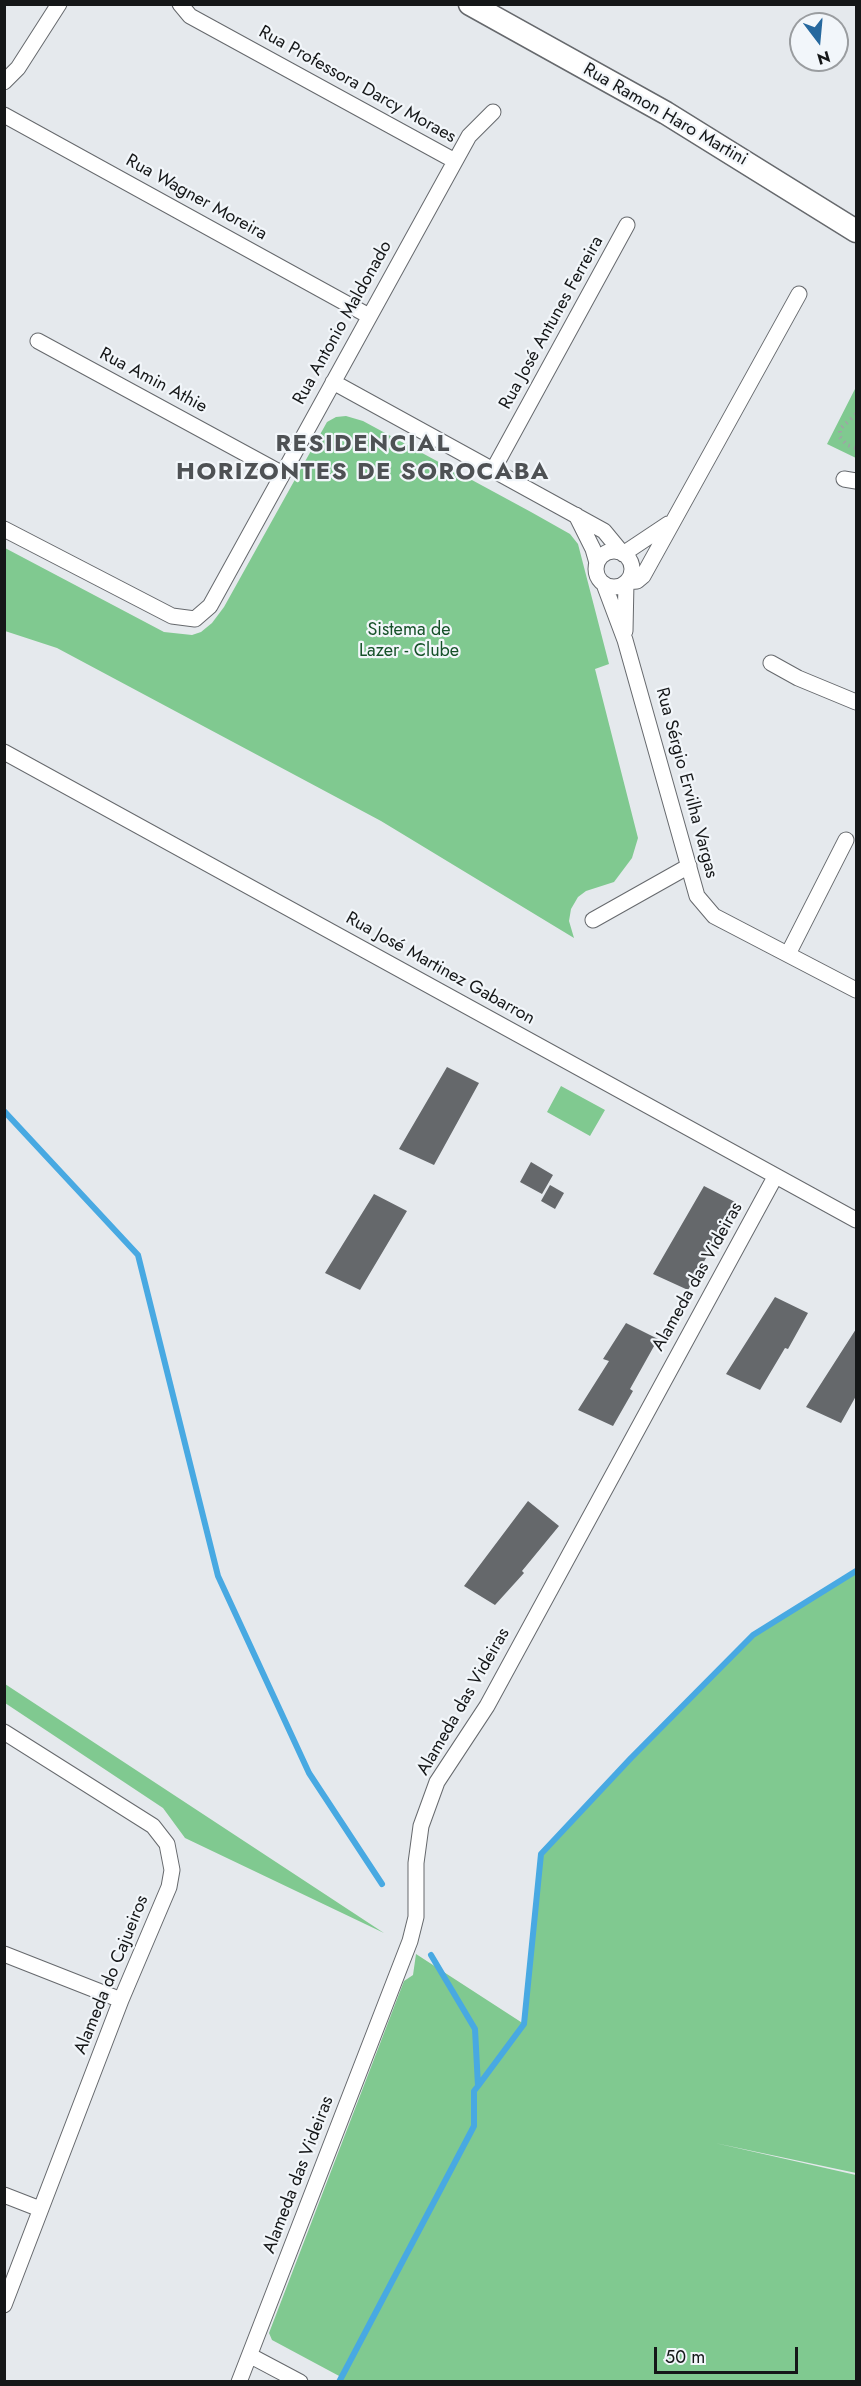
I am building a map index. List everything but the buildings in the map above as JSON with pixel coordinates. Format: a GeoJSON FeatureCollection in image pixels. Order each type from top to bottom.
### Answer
{"type":"FeatureCollection","features":[{"type":"Feature","properties":{"kind":"main road","name":"Rua Ramon Haro Martini"},"geometry":{"type":"LineString","coordinates":[[470,4],[666,113],[856,231]]}},
{"type":"Feature","properties":{"kind":"street"},"geometry":{"type":"LineString","coordinates":[[4,82],[18,68],[59,4]]}},
{"type":"Feature","properties":{"kind":"street","name":"Rua Professora Darcy Moraes"},"geometry":{"type":"LineString","coordinates":[[180,4],[190,16],[455,161]]}},
{"type":"Feature","properties":{"kind":"street","name":"Rua Antonio Maldonado"},"geometry":{"type":"LineString","coordinates":[[4,529],[172,616],[195,619],[210,606],[281,473],[469,136],[493,112]]}},
{"type":"Feature","properties":{"kind":"street","name":"Rua Wagner Moreira"},"geometry":{"type":"LineString","coordinates":[[4,115],[369,316]]}},
{"type":"Feature","properties":{"kind":"street","name":"Rua José Antunes Ferreira"},"geometry":{"type":"LineString","coordinates":[[493,471],[627,225]]}},
{"type":"Feature","properties":{"kind":"street"},"geometry":{"type":"LineString","coordinates":[[604,584],[611,587],[638,581],[643,576],[799,294]]}},
{"type":"Feature","properties":{"kind":"street","name":"Rua Amin Athie"},"geometry":{"type":"LineString","coordinates":[[38,341],[281,473]]}},
{"type":"Feature","properties":{"kind":"street","name":"Rua Sérgio Ervilha Vargas"},"geometry":{"type":"LineString","coordinates":[[333,382],[604,531],[629,560],[632,567],[630,578],[626,582],[625,639]]}},
{"type":"Feature","properties":{"kind":"street","name":"Rua Sérgio Ervilha Vargas"},"geometry":{"type":"LineString","coordinates":[[576,515],[593,549],[598,578],[604,584],[625,639],[697,897],[714,916],[856,990]]}},
{"type":"Feature","properties":{"kind":"street"},"geometry":{"type":"LineString","coordinates":[[597,563],[601,556],[608,552],[616,551],[623,554],[671,523]]}},
{"type":"Feature","properties":{"kind":"street"},"geometry":{"type":"LineString","coordinates":[[771,663],[798,678],[856,702]]}},
{"type":"Feature","properties":{"kind":"street","name":"Rua José Martinez Gabarron"},"geometry":{"type":"LineString","coordinates":[[4,752],[856,1220]]}},
{"type":"Feature","properties":{"kind":"street"},"geometry":{"type":"LineString","coordinates":[[788,954],[846,840]]}},
{"type":"Feature","properties":{"kind":"street"},"geometry":{"type":"LineString","coordinates":[[593,920],[688,866]]}},
{"type":"Feature","properties":{"kind":"street","name":"Alameda das Videiras"},"geometry":{"type":"LineString","coordinates":[[240,2382],[411,1941],[416,1917],[416,1863],[421,1826],[437,1782],[487,1706],[775,1177]]}},
{"type":"Feature","properties":{"kind":"street","name":"Alameda do Cajueiros"},"geometry":{"type":"LineString","coordinates":[[4,1732],[153,1826],[167,1844],[172,1870],[169,1887],[122,2000],[4,2305]]}},
{"type":"Feature","properties":{"kind":"street"},"geometry":{"type":"LineString","coordinates":[[4,1954],[122,2000]]}},
{"type":"Feature","properties":{"kind":"street"},"geometry":{"type":"LineString","coordinates":[[4,2196],[40,2209]]}},
{"type":"Feature","properties":{"kind":"street"},"geometry":{"type":"LineString","coordinates":[[251,2356],[300,2382]]}},
{"type":"Feature","properties":{"kind":"path"},"geometry":{"type":"LineString","coordinates":[[856,414],[854,419],[840,429],[840,437],[847,445],[856,448]]}},
{"type":"Feature","properties":{"kind":"green space"},"geometry":{"type":"Polygon","coordinates":[[[856,387],[856,458],[827,444],[856,387]]]}},
{"type":"Feature","properties":{"kind":"green space","name":"Sistema de Lazer - Clube"},"geometry":{"type":"Polygon","coordinates":[[[346,416],[363,421],[531,512],[570,534],[578,544],[609,664],[595,669],[638,838],[632,858],[614,882],[586,891],[578,897],[571,909],[569,921],[574,938],[381,821],[57,648],[5,631],[5,548],[164,632],[192,635],[201,632],[212,623],[224,607],[327,422],[336,417],[346,416]]]}},
{"type":"Feature","properties":{"kind":"green space"},"geometry":{"type":"Polygon","coordinates":[[[561,1086],[605,1110],[590,1136],[547,1112],[561,1086]]]}},
{"type":"Feature","properties":{"kind":"green space"},"geometry":{"type":"Polygon","coordinates":[[[856,1571],[856,2173],[715,2143],[856,2175],[856,2381],[339,2381],[341,2377],[272,2340],[269,2333],[404,1981],[413,1975],[416,1954],[524,2024],[541,1854],[631,1758],[753,1635],[856,1571]]]}},
{"type":"Feature","properties":{"kind":"green space"},"geometry":{"type":"Polygon","coordinates":[[[5,1684],[384,1933],[185,1838],[163,1808],[5,1703],[5,1684]]]}},
{"type":"Feature","properties":{"kind":"waterway"},"geometry":{"type":"LineString","coordinates":[[4,1111],[138,1255],[218,1576],[309,1773],[382,1884]]}},
{"type":"Feature","properties":{"kind":"waterway"},"geometry":{"type":"LineString","coordinates":[[478,2086],[524,2024],[541,1854],[631,1758],[753,1635],[856,1571]]}},
{"type":"Feature","properties":{"kind":"waterway"},"geometry":{"type":"LineString","coordinates":[[339,2382],[474,2126],[474,2091],[478,2086],[475,2029],[431,1955]]}},
{"type":"Feature","properties":{"kind":"district","name":"RESIDENCIAL HORIZONTES DE SOROCABA"},"geometry":{"type":"Point","coordinates":[363,459]}}]}
